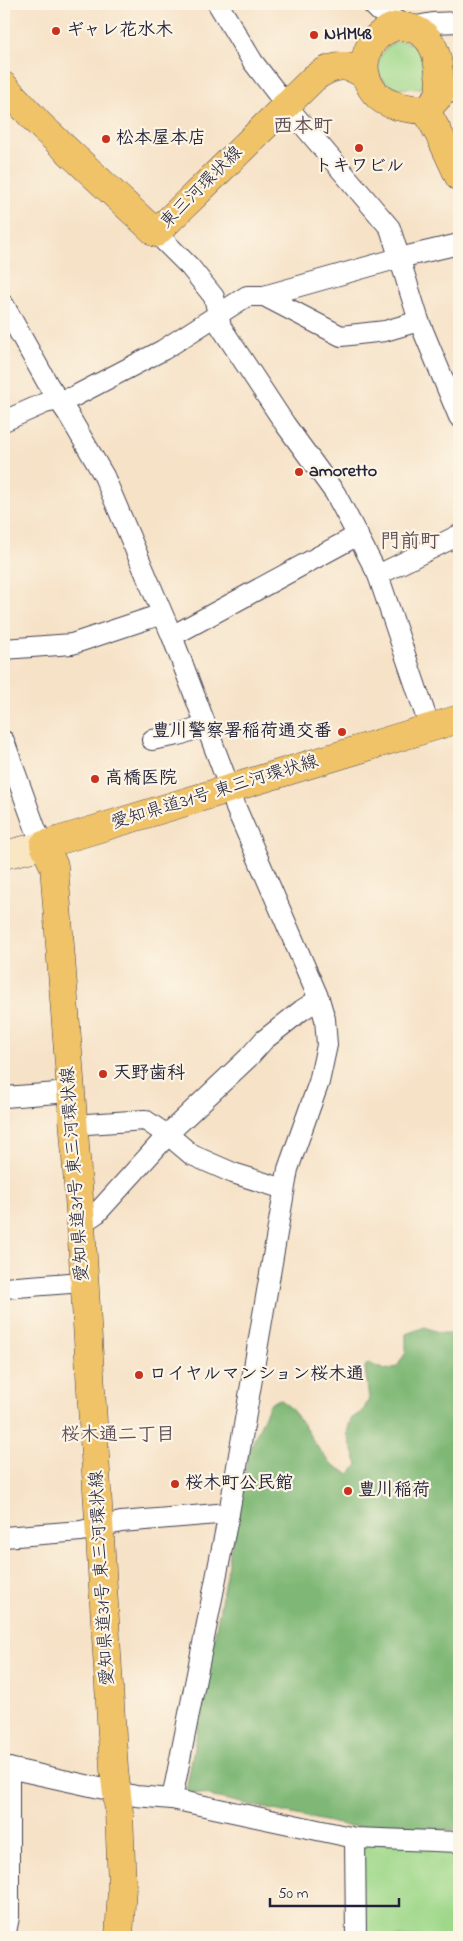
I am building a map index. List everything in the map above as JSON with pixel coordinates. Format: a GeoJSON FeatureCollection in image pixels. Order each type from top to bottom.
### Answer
{"type":"FeatureCollection","features":[{"type":"Feature","properties":{"kind":"main road","name":"東三河環状線"},"geometry":{"type":"LineString","coordinates":[[4,86],[40,125],[156,233],[314,78],[326,70],[340,66],[375,23],[388,28],[409,27]]}},
{"type":"Feature","properties":{"kind":"main road"},"geometry":{"type":"LineString","coordinates":[[366,77],[365,58],[375,23]]}},
{"type":"Feature","properties":{"kind":"main road"},"geometry":{"type":"LineString","coordinates":[[409,27],[420,31],[435,50],[439,64],[442,98],[441,138],[459,177]]}},
{"type":"Feature","properties":{"kind":"main road"},"geometry":{"type":"LineString","coordinates":[[340,66],[359,70],[366,77],[375,94],[392,104],[442,98]]}},
{"type":"Feature","properties":{"kind":"main road","name":"愛知県道31号 東三河環状線"},"geometry":{"type":"LineString","coordinates":[[119,1937],[122,1887],[118,1792],[114,1769],[101,1527],[83,1282],[81,1224],[54,866],[44,845],[459,719]]}},
{"type":"Feature","properties":{"kind":"main road"},"geometry":{"type":"LineString","coordinates":[[4,855],[44,845]]}},
{"type":"Feature","properties":{"kind":"street"},"geometry":{"type":"LineString","coordinates":[[218,4],[253,62],[286,105],[390,228],[420,321],[459,418]]}},
{"type":"Feature","properties":{"kind":"street"},"geometry":{"type":"LineString","coordinates":[[409,27],[433,23],[459,22]]}},
{"type":"Feature","properties":{"kind":"street"},"geometry":{"type":"LineString","coordinates":[[156,233],[190,267],[214,297],[222,327],[285,424],[335,493],[378,575],[430,728]]}},
{"type":"Feature","properties":{"kind":"street"},"geometry":{"type":"LineString","coordinates":[[4,421],[45,403],[58,399],[73,398],[163,350],[247,296],[264,296],[399,258],[459,244]]}},
{"type":"Feature","properties":{"kind":"street"},"geometry":{"type":"LineString","coordinates":[[264,296],[342,336],[385,332],[420,321]]}},
{"type":"Feature","properties":{"kind":"street"},"geometry":{"type":"LineString","coordinates":[[4,304],[49,386],[104,476],[172,636],[236,808],[319,999],[325,1019],[327,1045],[319,1082],[288,1169],[228,1513],[172,1798]]}},
{"type":"Feature","properties":{"kind":"street"},"geometry":{"type":"LineString","coordinates":[[172,636],[358,535]]}},
{"type":"Feature","properties":{"kind":"street"},"geometry":{"type":"LineString","coordinates":[[378,575],[459,535]]}},
{"type":"Feature","properties":{"kind":"street"},"geometry":{"type":"LineString","coordinates":[[4,649],[72,644],[162,614]]}},
{"type":"Feature","properties":{"kind":"street"},"geometry":{"type":"LineString","coordinates":[[152,740],[179,735],[206,725]]}},
{"type":"Feature","properties":{"kind":"street"},"geometry":{"type":"LineString","coordinates":[[4,741],[36,830],[44,845]]}},
{"type":"Feature","properties":{"kind":"street"},"geometry":{"type":"LineString","coordinates":[[81,1224],[97,1213],[168,1135],[248,1058],[264,1040],[319,999]]}},
{"type":"Feature","properties":{"kind":"street"},"geometry":{"type":"LineString","coordinates":[[4,1097],[70,1092]]}},
{"type":"Feature","properties":{"kind":"street"},"geometry":{"type":"LineString","coordinates":[[73,1125],[145,1120],[168,1135],[192,1155],[232,1173],[284,1190]]}},
{"type":"Feature","properties":{"kind":"street"},"geometry":{"type":"LineString","coordinates":[[4,1288],[83,1282]]}},
{"type":"Feature","properties":{"kind":"street"},"geometry":{"type":"LineString","coordinates":[[4,1537],[81,1531],[121,1522],[228,1513]]}},
{"type":"Feature","properties":{"kind":"street"},"geometry":{"type":"LineString","coordinates":[[5,1937],[6,1767],[136,1796],[172,1798],[355,1838],[459,1842]]}},
{"type":"Feature","properties":{"kind":"street"},"geometry":{"type":"LineString","coordinates":[[355,1838],[356,1937]]}},
{"type":"Feature","properties":{"kind":"green space"},"geometry":{"type":"Polygon","coordinates":[[[398,41],[407,42],[418,51],[423,64],[422,88],[391,86],[380,75],[378,62],[381,56],[385,50],[398,41]]]}},
{"type":"Feature","properties":{"kind":"green space"},"geometry":{"type":"Polygon","coordinates":[[[425,1327],[446,1333],[459,1329],[459,1830],[348,1826],[186,1791],[249,1451],[270,1404],[280,1399],[288,1406],[325,1456],[334,1465],[349,1474],[358,1465],[347,1433],[351,1419],[363,1411],[369,1399],[365,1367],[368,1363],[385,1370],[397,1367],[406,1352],[406,1334],[425,1327]]]}},
{"type":"Feature","properties":{"kind":"green space"},"geometry":{"type":"Polygon","coordinates":[[[369,1842],[459,1847],[459,1937],[359,1937],[358,1854],[369,1842]]]}},
{"type":"Feature","properties":{"kind":"place","name":"ギャレ花水木"},"geometry":{"type":"Point","coordinates":[56,31]}},
{"type":"Feature","properties":{"kind":"place","name":"NHM48"},"geometry":{"type":"Point","coordinates":[314,35]}},
{"type":"Feature","properties":{"kind":"place","name":"松本屋本店"},"geometry":{"type":"Point","coordinates":[106,139]}},
{"type":"Feature","properties":{"kind":"place","name":"トキワビル"},"geometry":{"type":"Point","coordinates":[359,148]}},
{"type":"Feature","properties":{"kind":"place","name":"amoretto"},"geometry":{"type":"Point","coordinates":[299,472]}},
{"type":"Feature","properties":{"kind":"place","name":"豊川警察署稲荷通交番"},"geometry":{"type":"Point","coordinates":[342,732]}},
{"type":"Feature","properties":{"kind":"place","name":"高橋医院"},"geometry":{"type":"Point","coordinates":[95,779]}},
{"type":"Feature","properties":{"kind":"place","name":"天野歯科"},"geometry":{"type":"Point","coordinates":[103,1074]}},
{"type":"Feature","properties":{"kind":"place","name":"ロイヤルマンション桜木通"},"geometry":{"type":"Point","coordinates":[139,1375]}},
{"type":"Feature","properties":{"kind":"place","name":"桜木町公民館"},"geometry":{"type":"Point","coordinates":[175,1484]}},
{"type":"Feature","properties":{"kind":"place","name":"豊川稲荷"},"geometry":{"type":"Point","coordinates":[348,1491]}},
{"type":"Feature","properties":{"kind":"district","name":"西本町"},"geometry":{"type":"Point","coordinates":[303,127]}},
{"type":"Feature","properties":{"kind":"district","name":"門前町"},"geometry":{"type":"Point","coordinates":[410,542]}},
{"type":"Feature","properties":{"kind":"district","name":"桜木通二丁目"},"geometry":{"type":"Point","coordinates":[118,1435]}}]}
